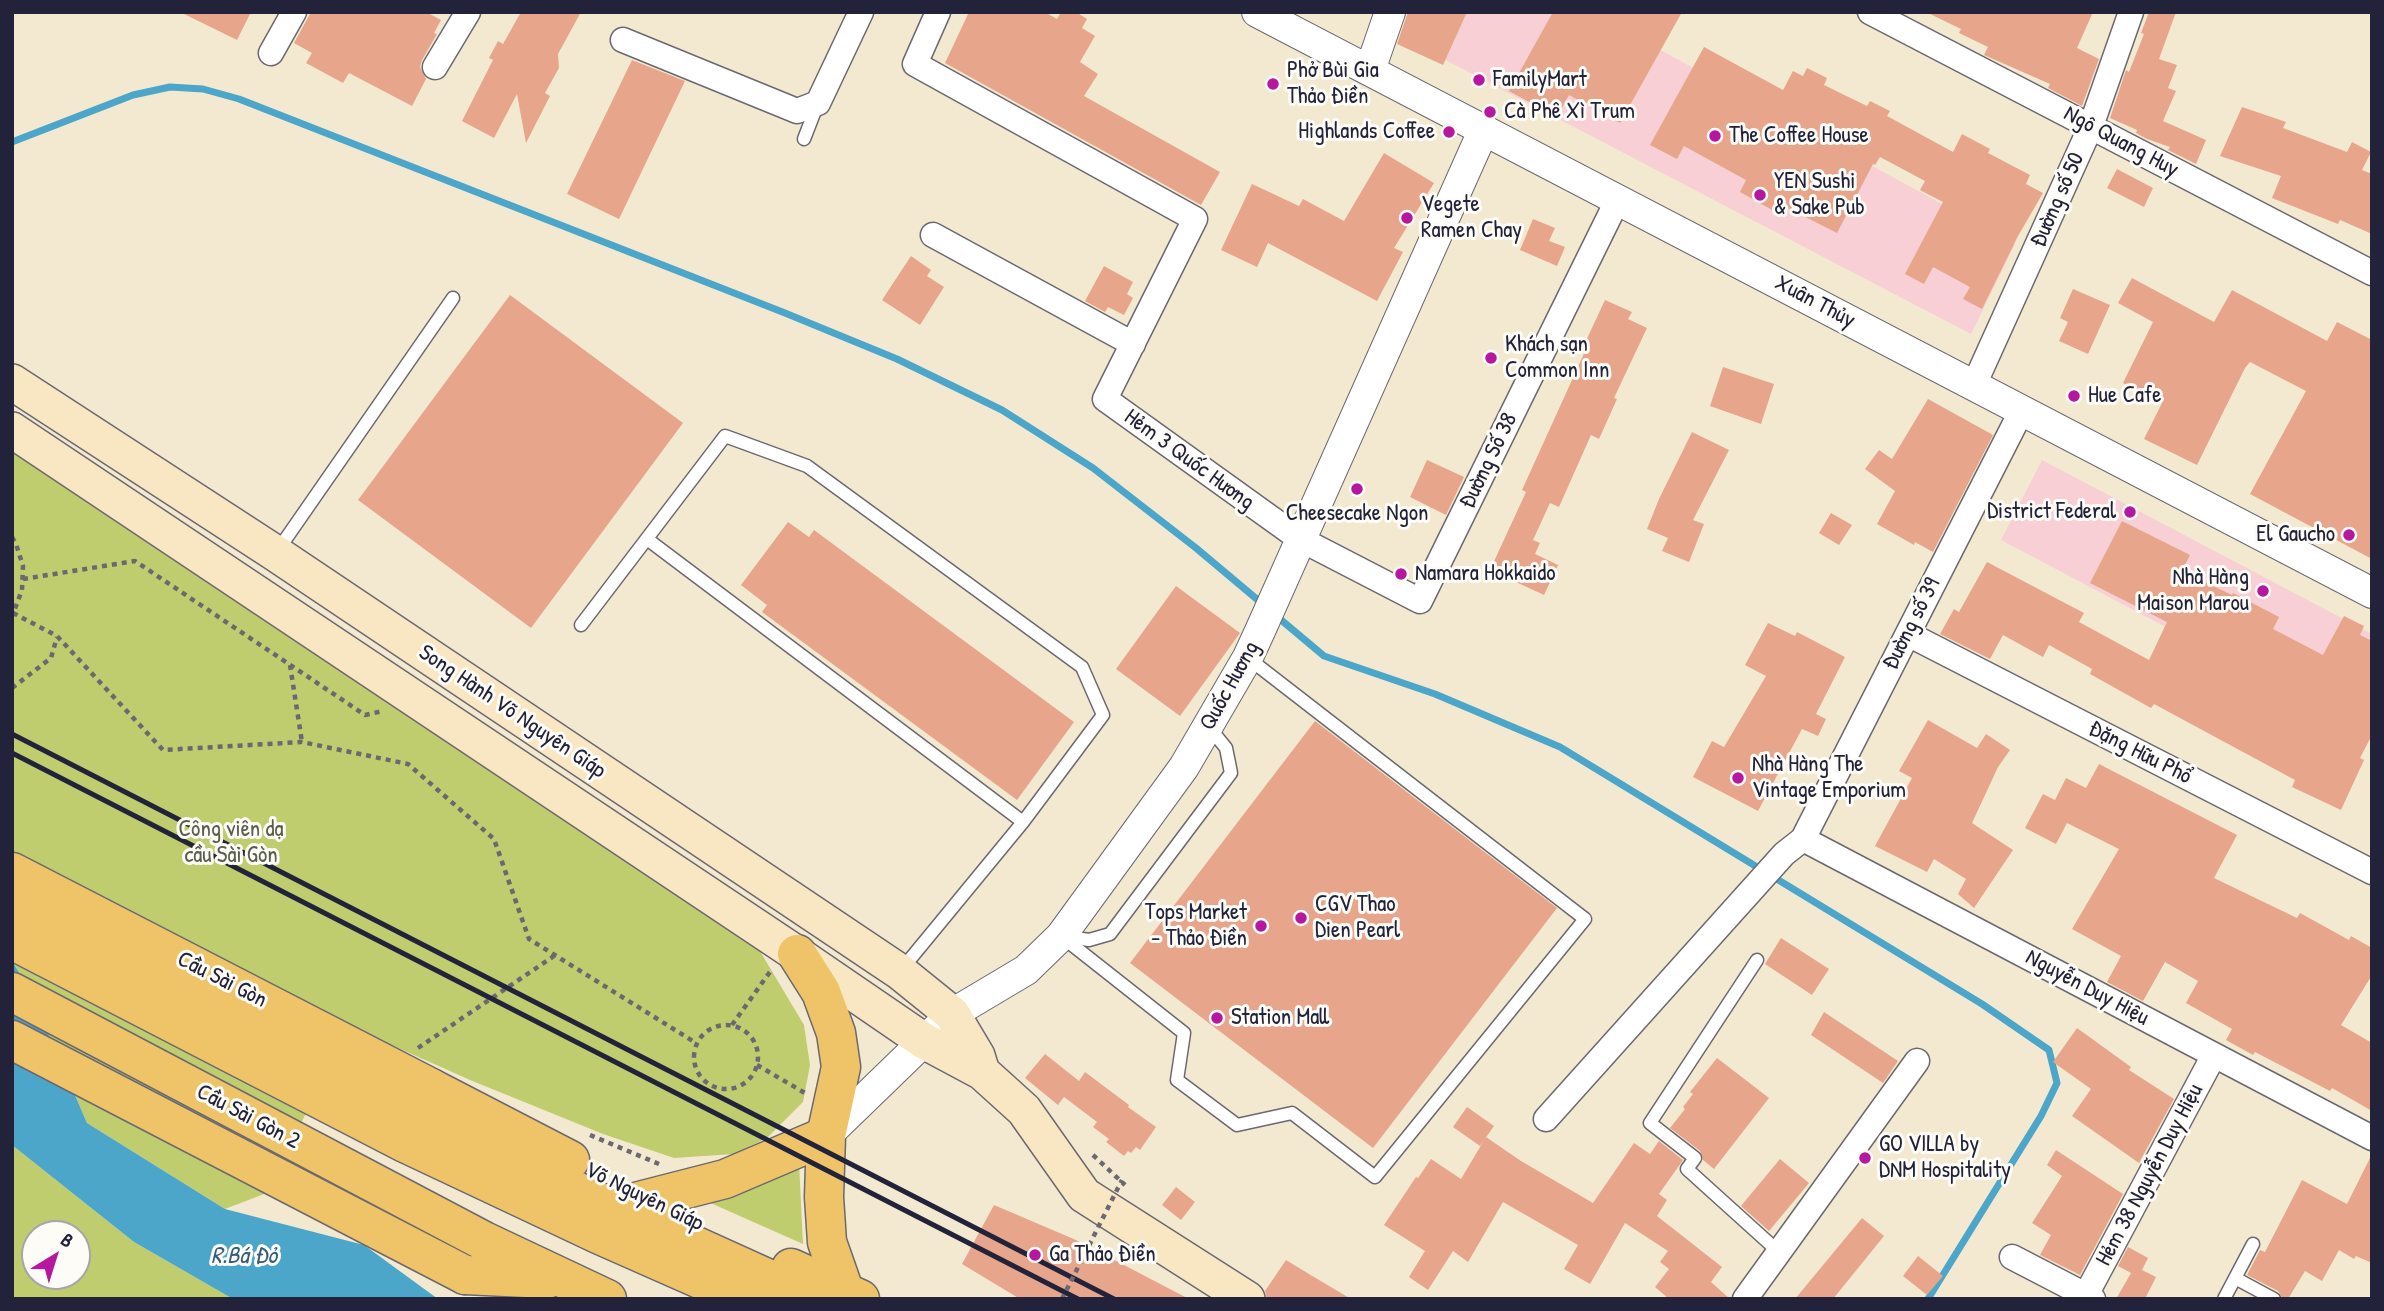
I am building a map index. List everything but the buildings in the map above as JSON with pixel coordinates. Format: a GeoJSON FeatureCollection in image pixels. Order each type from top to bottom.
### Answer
{"type":"FeatureCollection","features":[{"type":"Feature","properties":{"kind":"main road","name":"Song Hành Võ Nguyên Giáp"},"geometry":{"type":"LineString","coordinates":[[12,382],[275,553],[900,972],[952,1014],[982,1072]]}},
{"type":"Feature","properties":{"kind":"main road","name":"Song Hành Võ Nguyên Giáp"},"geometry":{"type":"LineString","coordinates":[[12,430],[789,965],[982,1072],[1024,1110],[1084,1195],[1247,1299]]}},
{"type":"Feature","properties":{"kind":"main road","name":"Cầu Sài Gòn"},"geometry":{"type":"LineString","coordinates":[[12,872],[418,1116]]}},
{"type":"Feature","properties":{"kind":"main road","name":"Cầu Sài Gòn"},"geometry":{"type":"LineString","coordinates":[[12,905],[418,1116]]}},
{"type":"Feature","properties":{"kind":"main road"},"geometry":{"type":"LineString","coordinates":[[12,940],[418,1116],[598,1234],[746,1299]]}},
{"type":"Feature","properties":{"kind":"main road"},"geometry":{"type":"LineString","coordinates":[[789,965],[821,992],[836,1033],[841,1067],[826,1136],[824,1197],[827,1242],[841,1297]]}},
{"type":"Feature","properties":{"kind":"main road","name":"Cầu Sài Gòn 2"},"geometry":{"type":"LineString","coordinates":[[12,992],[484,1241],[563,1279]]}},
{"type":"Feature","properties":{"kind":"main road","name":"Cầu Sài Gòn 2"},"geometry":{"type":"LineString","coordinates":[[12,1040],[465,1275],[563,1279]]}},
{"type":"Feature","properties":{"kind":"main road","name":"Võ Nguyên Giáp"},"geometry":{"type":"LineString","coordinates":[[418,1116],[655,1182],[841,1297]]}},
{"type":"Feature","properties":{"kind":"main road","name":"Võ Nguyên Giáp"},"geometry":{"type":"LineString","coordinates":[[418,1116],[612,1208],[841,1297]]}},
{"type":"Feature","properties":{"kind":"main road"},"geometry":{"type":"LineString","coordinates":[[612,1208],[655,1182],[725,1179],[826,1136]]}},
{"type":"Feature","properties":{"kind":"main road"},"geometry":{"type":"LineString","coordinates":[[563,1279],[607,1299]]}},
{"type":"Feature","properties":{"kind":"street"},"geometry":{"type":"LineString","coordinates":[[271,53],[294,12]]}},
{"type":"Feature","properties":{"kind":"street"},"geometry":{"type":"LineString","coordinates":[[435,67],[468,12]]}},
{"type":"Feature","properties":{"kind":"street"},"geometry":{"type":"LineString","coordinates":[[623,40],[797,111],[818,103],[861,12]]}},
{"type":"Feature","properties":{"kind":"street","name":"Hẻm 3 Quốc Hương"},"geometry":{"type":"LineString","coordinates":[[938,12],[915,64],[1195,219],[1105,399],[1300,539]]}},
{"type":"Feature","properties":{"kind":"street","name":"Xuân Thủy"},"geometry":{"type":"LineString","coordinates":[[1257,12],[2372,593]]}},
{"type":"Feature","properties":{"kind":"street"},"geometry":{"type":"LineString","coordinates":[[1370,70],[1390,12]]}},
{"type":"Feature","properties":{"kind":"street","name":"Ngô Quang Huy"},"geometry":{"type":"LineString","coordinates":[[1870,12],[2372,273]]}},
{"type":"Feature","properties":{"kind":"street","name":"Đường số 50"},"geometry":{"type":"LineString","coordinates":[[1974,385],[2091,126],[2131,12]]}},
{"type":"Feature","properties":{"kind":"street","name":"Quốc Hương"},"geometry":{"type":"LineString","coordinates":[[826,1136],[952,1014],[1026,970],[1061,936],[1184,768],[1254,644],[1484,129]]}},
{"type":"Feature","properties":{"kind":"street","name":"Đường Số 38"},"geometry":{"type":"LineString","coordinates":[[1300,539],[1420,601],[1618,199]]}},
{"type":"Feature","properties":{"kind":"street"},"geometry":{"type":"LineString","coordinates":[[933,235],[1133,344]]}},
{"type":"Feature","properties":{"kind":"street","name":"Đường số 39"},"geometry":{"type":"LineString","coordinates":[[1546,1119],[1794,846],[1908,634],[2022,410]]}},
{"type":"Feature","properties":{"kind":"street","name":"Đặng Hữu Phổ"},"geometry":{"type":"LineString","coordinates":[[1908,634],[2372,872]]}},
{"type":"Feature","properties":{"kind":"street","name":"Nguyễn Duy Hiệu"},"geometry":{"type":"LineString","coordinates":[[1794,846],[2214,1055],[2372,1138]]}},
{"type":"Feature","properties":{"kind":"street","name":"Hẻm 38 Nguyễn Duy Hiệu"},"geometry":{"type":"LineString","coordinates":[[2090,1297],[2214,1055]]}},
{"type":"Feature","properties":{"kind":"street"},"geometry":{"type":"LineString","coordinates":[[1745,1299],[1917,1060]]}},
{"type":"Feature","properties":{"kind":"street"},"geometry":{"type":"LineString","coordinates":[[2012,1257],[2090,1297]]}},
{"type":"Feature","properties":{"kind":"lane"},"geometry":{"type":"LineString","coordinates":[[804,139],[818,103]]}},
{"type":"Feature","properties":{"kind":"lane"},"geometry":{"type":"LineString","coordinates":[[275,553],[453,299]]}},
{"type":"Feature","properties":{"kind":"lane"},"geometry":{"type":"LineString","coordinates":[[581,625],[724,436],[807,466],[1082,667],[1103,715],[1023,822],[900,972]]}},
{"type":"Feature","properties":{"kind":"lane"},"geometry":{"type":"LineString","coordinates":[[647,539],[1023,822]]}},
{"type":"Feature","properties":{"kind":"lane"},"geometry":{"type":"LineString","coordinates":[[1061,936],[1184,1033],[1177,1080],[1237,1125],[1292,1114],[1375,1177],[1586,919],[1254,644]]}},
{"type":"Feature","properties":{"kind":"lane"},"geometry":{"type":"LineString","coordinates":[[1061,936],[1089,940],[1110,934],[1231,774],[1226,748],[1208,726]]}},
{"type":"Feature","properties":{"kind":"lane"},"geometry":{"type":"LineString","coordinates":[[1757,960],[1650,1123],[1695,1158],[1686,1169],[1780,1253]]}},
{"type":"Feature","properties":{"kind":"lane"},"geometry":{"type":"LineString","coordinates":[[2224,1299],[2253,1244]]}},
{"type":"Feature","properties":{"kind":"lane"},"geometry":{"type":"LineString","coordinates":[[2235,1278],[2274,1299]]}},
{"type":"Feature","properties":{"kind":"path"},"geometry":{"type":"LineString","coordinates":[[12,537],[23,566],[22,590],[13,614],[57,636],[163,750],[302,743],[408,764],[494,839],[529,939],[696,1043]]}},
{"type":"Feature","properties":{"kind":"path"},"geometry":{"type":"LineString","coordinates":[[23,579],[135,561],[365,715],[386,710]]}},
{"type":"Feature","properties":{"kind":"path"},"geometry":{"type":"LineString","coordinates":[[12,688],[51,658],[57,636]]}},
{"type":"Feature","properties":{"kind":"path"},"geometry":{"type":"LineString","coordinates":[[290,664],[302,743]]}},
{"type":"Feature","properties":{"kind":"path"},"geometry":{"type":"LineString","coordinates":[[416,1049],[554,956]]}},
{"type":"Feature","properties":{"kind":"path"},"geometry":{"type":"LineString","coordinates":[[732,1025],[774,966],[789,965]]}},
{"type":"Feature","properties":{"kind":"path"},"geometry":{"type":"LineString","coordinates":[[732,1025],[750,1036],[758,1055],[757,1065],[746,1082],[736,1087],[716,1087],[706,1082],[695,1064],[693,1054],[696,1043],[702,1034],[711,1028],[732,1025]]}},
{"type":"Feature","properties":{"kind":"path"},"geometry":{"type":"LineString","coordinates":[[757,1065],[813,1097]]}},
{"type":"Feature","properties":{"kind":"path"},"geometry":{"type":"LineString","coordinates":[[589,1135],[655,1182]]}},
{"type":"Feature","properties":{"kind":"path"},"geometry":{"type":"LineString","coordinates":[[1062,1299],[1122,1180],[1084,1146]]}},
{"type":"Feature","properties":{"kind":"shaded area"},"geometry":{"type":"Polygon","coordinates":[[[1423,12],[1591,12],[2015,244],[1971,334],[1411,42],[1423,12]]]}},
{"type":"Feature","properties":{"kind":"shaded area"},"geometry":{"type":"Polygon","coordinates":[[[2042,460],[2372,634],[2372,736],[2001,540],[2042,460]]]}},
{"type":"Feature","properties":{"kind":"green space","name":"Công viên dạ cầu Sài Gòn"},"geometry":{"type":"Polygon","coordinates":[[[12,438],[745,926],[804,1025],[810,1065],[803,1102],[767,1138],[734,1154],[674,1158],[603,1134],[470,1080],[351,1027],[264,1194],[225,1209],[87,1123],[29,989],[12,961],[12,438]]]}},
{"type":"Feature","properties":{"kind":"green space"},"geometry":{"type":"Polygon","coordinates":[[[12,1145],[134,1242],[233,1299],[12,1299],[12,1145]]]}},
{"type":"Feature","properties":{"kind":"green space"},"geometry":{"type":"Polygon","coordinates":[[[799,1163],[803,1244],[697,1197],[799,1163]]]}},
{"type":"Feature","properties":{"kind":"water","name":"R.Bá Đỏ"},"geometry":{"type":"Polygon","coordinates":[[[12,961],[29,989],[87,1123],[225,1209],[364,1245],[438,1299],[233,1299],[134,1242],[12,1145],[12,961]]]}},
{"type":"Feature","properties":{"kind":"waterway"},"geometry":{"type":"LineString","coordinates":[[12,142],[133,95],[170,87],[203,89],[239,99],[785,313],[897,359],[1002,410],[1093,468],[1265,606]]}},
{"type":"Feature","properties":{"kind":"waterway"},"geometry":{"type":"LineString","coordinates":[[1274,614],[1324,656],[1435,694],[1560,747],[1982,1004],[2049,1050],[2057,1083],[2041,1116],[1928,1299]]}},
{"type":"Feature","properties":{"kind":"railway"},"geometry":{"type":"LineString","coordinates":[[12,734],[1114,1299]]}},
{"type":"Feature","properties":{"kind":"railway"},"geometry":{"type":"LineString","coordinates":[[12,753],[1078,1299]]}},
{"type":"Feature","properties":{"kind":"place","name":"FamilyMart"},"geometry":{"type":"Point","coordinates":[1479,80]}},
{"type":"Feature","properties":{"kind":"place","name":"Phở Bùi Gia Thảo Điền"},"geometry":{"type":"Point","coordinates":[1273,84]}},
{"type":"Feature","properties":{"kind":"place","name":"Cà Phê Xì Trum"},"geometry":{"type":"Point","coordinates":[1490,112]}},
{"type":"Feature","properties":{"kind":"place","name":"Highlands Coffee"},"geometry":{"type":"Point","coordinates":[1449,132]}},
{"type":"Feature","properties":{"kind":"place","name":"The Coffee House"},"geometry":{"type":"Point","coordinates":[1715,136]}},
{"type":"Feature","properties":{"kind":"place","name":"YEN Sushi & Sake Pub"},"geometry":{"type":"Point","coordinates":[1760,195]}},
{"type":"Feature","properties":{"kind":"place","name":"Vegete Ramen Chay"},"geometry":{"type":"Point","coordinates":[1407,218]}},
{"type":"Feature","properties":{"kind":"place","name":"Khách sạn Common Inn"},"geometry":{"type":"Point","coordinates":[1491,358]}},
{"type":"Feature","properties":{"kind":"place","name":"Hue Cafe"},"geometry":{"type":"Point","coordinates":[2074,396]}},
{"type":"Feature","properties":{"kind":"place","name":"Cheesecake Ngon"},"geometry":{"type":"Point","coordinates":[1357,489]}},
{"type":"Feature","properties":{"kind":"place","name":"District Federal"},"geometry":{"type":"Point","coordinates":[2130,512]}},
{"type":"Feature","properties":{"kind":"place","name":"El Gaucho"},"geometry":{"type":"Point","coordinates":[2349,535]}},
{"type":"Feature","properties":{"kind":"place","name":"Namara Hokkaido"},"geometry":{"type":"Point","coordinates":[1401,574]}},
{"type":"Feature","properties":{"kind":"place","name":"Nhà Hàng Maison Marou"},"geometry":{"type":"Point","coordinates":[2263,591]}},
{"type":"Feature","properties":{"kind":"place","name":"Nhà Hàng The Vintage Emporium"},"geometry":{"type":"Point","coordinates":[1738,778]}},
{"type":"Feature","properties":{"kind":"place","name":"CGV Thao Dien Pearl"},"geometry":{"type":"Point","coordinates":[1301,918]}},
{"type":"Feature","properties":{"kind":"place","name":"Tops Market - Thảo Điền"},"geometry":{"type":"Point","coordinates":[1261,926]}},
{"type":"Feature","properties":{"kind":"place","name":"Station Mall"},"geometry":{"type":"Point","coordinates":[1217,1018]}},
{"type":"Feature","properties":{"kind":"place","name":"GO VILLA by DNM Hospitality"},"geometry":{"type":"Point","coordinates":[1865,1158]}},
{"type":"Feature","properties":{"kind":"place","name":"Ga Thảo Điền"},"geometry":{"type":"Point","coordinates":[1035,1255]}}]}
